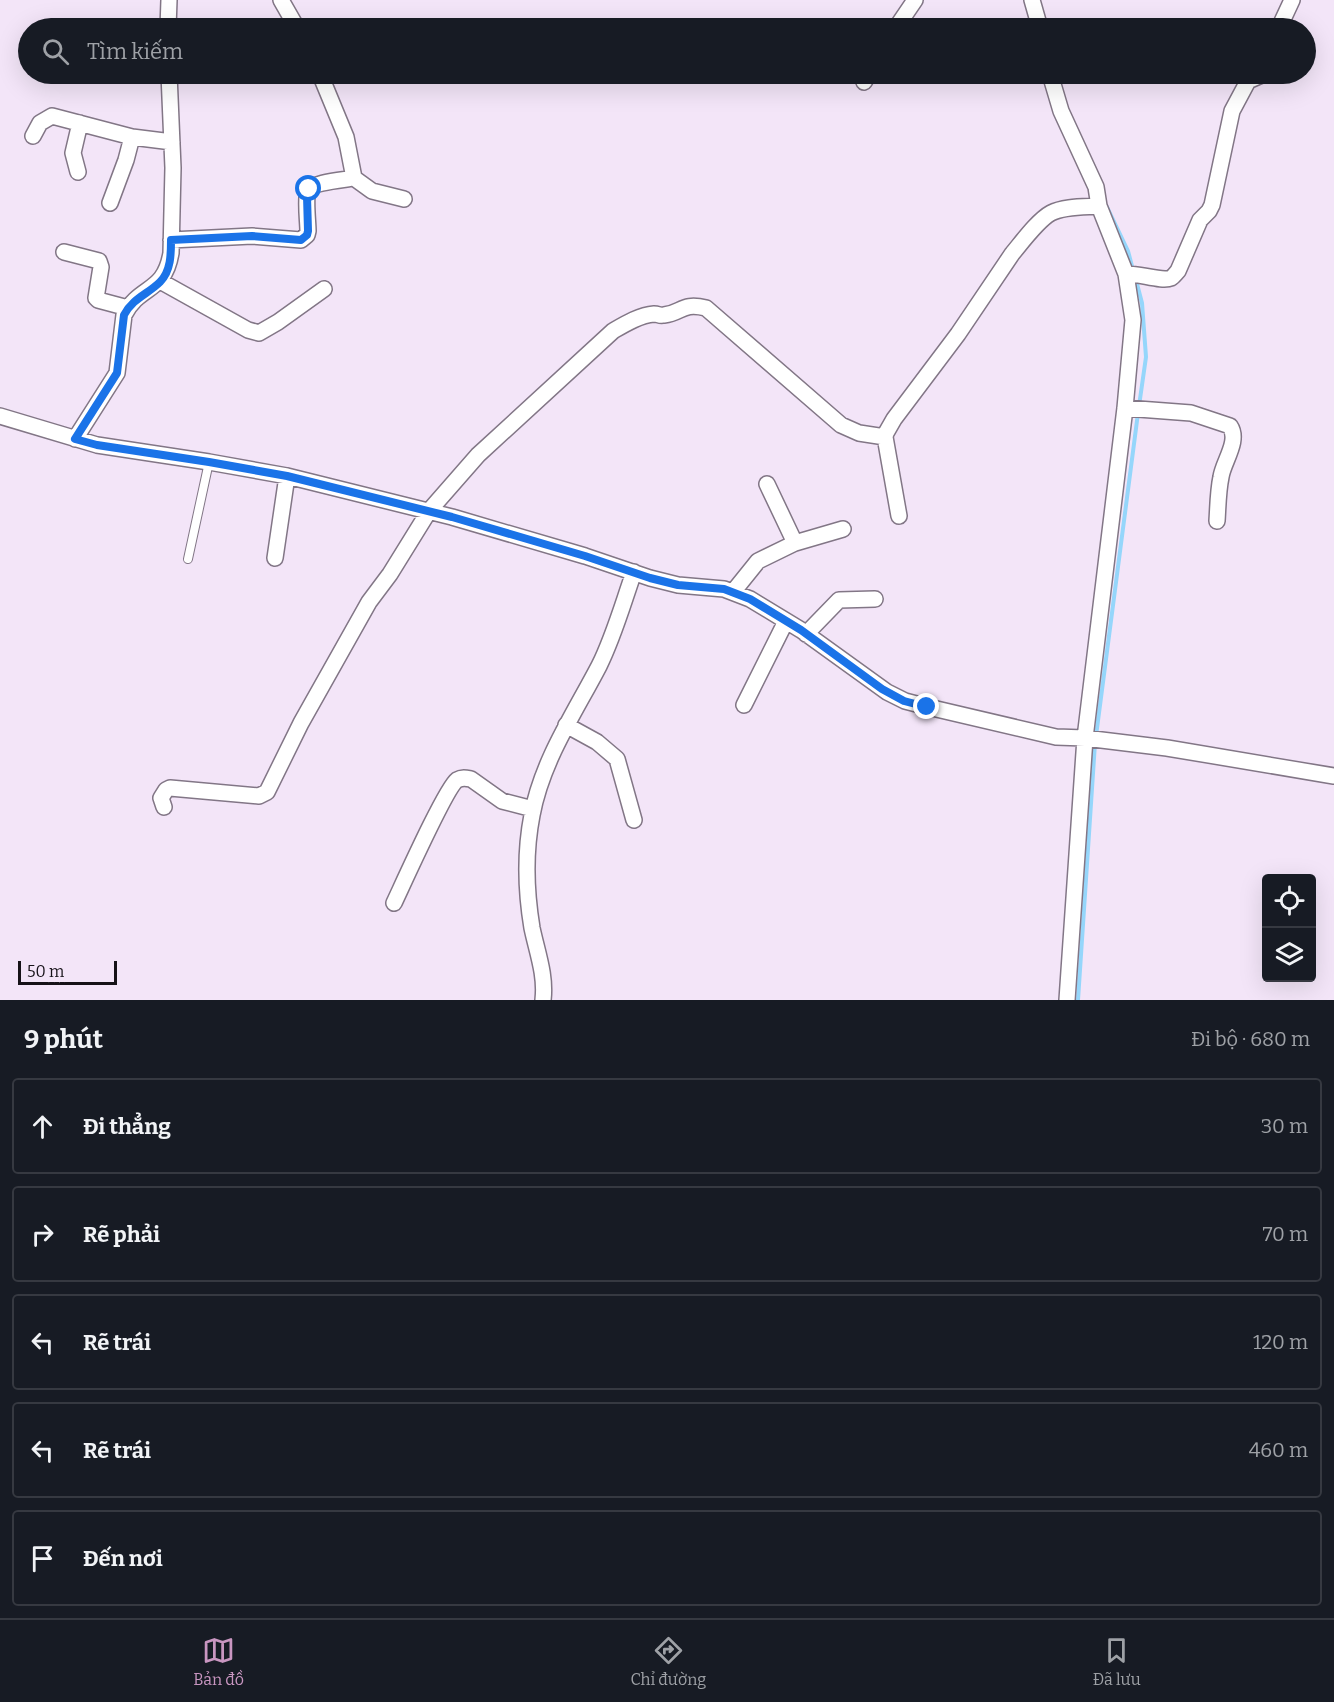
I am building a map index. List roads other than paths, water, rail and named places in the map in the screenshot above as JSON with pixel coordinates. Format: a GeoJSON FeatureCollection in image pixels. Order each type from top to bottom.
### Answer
{"type":"FeatureCollection","features":[{"type":"Feature","properties":{"kind":"street"},"geometry":{"type":"LineString","coordinates":[[168,0],[168,18]]}},
{"type":"Feature","properties":{"kind":"street"},"geometry":{"type":"LineString","coordinates":[[281,0],[291,18]]}},
{"type":"Feature","properties":{"kind":"street"},"geometry":{"type":"LineString","coordinates":[[903,18],[915,0]]}},
{"type":"Feature","properties":{"kind":"street"},"geometry":{"type":"LineString","coordinates":[[1032,0],[1037,18]]}},
{"type":"Feature","properties":{"kind":"street"},"geometry":{"type":"LineString","coordinates":[[1284,18],[1292,0]]}},
{"type":"Feature","properties":{"kind":"street"},"geometry":{"type":"LineString","coordinates":[[75,439],[117,373],[124,315],[138,297],[160,282],[168,266],[173,201],[169,84]]}},
{"type":"Feature","properties":{"kind":"street"},"geometry":{"type":"LineString","coordinates":[[324,84],[346,137],[354,178],[372,191],[404,199]]}},
{"type":"Feature","properties":{"kind":"street"},"geometry":{"type":"LineString","coordinates":[[1053,84],[1061,111],[1096,187],[1099,206],[1134,274],[1132,408],[1067,1000]]}},
{"type":"Feature","properties":{"kind":"street"},"geometry":{"type":"LineString","coordinates":[[1134,274],[1167,279],[1172,278],[1178,271],[1200,220],[1212,205],[1232,111],[1246,84]]}},
{"type":"Feature","properties":{"kind":"street"},"geometry":{"type":"LineString","coordinates":[[33,136],[40,123],[48,117],[132,137],[172,142]]}},
{"type":"Feature","properties":{"kind":"street"},"geometry":{"type":"LineString","coordinates":[[78,172],[73,153],[80,123]]}},
{"type":"Feature","properties":{"kind":"street"},"geometry":{"type":"LineString","coordinates":[[110,203],[123,170],[132,137]]}},
{"type":"Feature","properties":{"kind":"street"},"geometry":{"type":"LineString","coordinates":[[171,240],[252,236],[301,240],[308,231],[307,196],[309,189],[316,185],[354,178]]}},
{"type":"Feature","properties":{"kind":"street"},"geometry":{"type":"LineString","coordinates":[[899,516],[885,437],[894,419],[935,366],[1006,262],[1049,214],[1057,210],[1099,206]]}},
{"type":"Feature","properties":{"kind":"street"},"geometry":{"type":"LineString","coordinates":[[64,252],[99,261],[101,267],[96,298],[128,308]]}},
{"type":"Feature","properties":{"kind":"street"},"geometry":{"type":"LineString","coordinates":[[160,282],[248,330],[259,333],[324,289]]}},
{"type":"Feature","properties":{"kind":"street"},"geometry":{"type":"LineString","coordinates":[[164,807],[161,798],[170,788],[259,796],[267,792],[301,723],[369,602],[390,574],[429,511],[478,455],[614,331],[639,318],[654,314],[665,315],[694,305],[706,308],[841,425],[859,433],[885,437]]}},
{"type":"Feature","properties":{"kind":"street"},"geometry":{"type":"LineString","coordinates":[[1132,408],[1191,413],[1230,426],[1233,430],[1232,447],[1221,475],[1217,521]]}},
{"type":"Feature","properties":{"kind":"street"},"geometry":{"type":"LineString","coordinates":[[0,416],[97,445],[287,476],[429,511],[540,542],[678,585],[717,588],[734,592],[786,621],[882,689],[904,701],[1056,737],[1167,748],[1334,776]]}},
{"type":"Feature","properties":{"kind":"street"},"geometry":{"type":"LineString","coordinates":[[275,558],[287,476]]}},
{"type":"Feature","properties":{"kind":"street"},"geometry":{"type":"LineString","coordinates":[[767,484],[795,543]]}},
{"type":"Feature","properties":{"kind":"street"},"geometry":{"type":"LineString","coordinates":[[734,592],[758,561],[795,543],[843,529]]}},
{"type":"Feature","properties":{"kind":"street"},"geometry":{"type":"LineString","coordinates":[[543,1000],[543,980],[528,894],[529,839],[533,809],[538,791],[566,725],[600,663],[634,572]]}},
{"type":"Feature","properties":{"kind":"street"},"geometry":{"type":"LineString","coordinates":[[806,634],[839,600],[875,599]]}},
{"type":"Feature","properties":{"kind":"street"},"geometry":{"type":"LineString","coordinates":[[744,705],[786,621]]}},
{"type":"Feature","properties":{"kind":"street"},"geometry":{"type":"LineString","coordinates":[[566,725],[597,742],[617,759],[634,820]]}},
{"type":"Feature","properties":{"kind":"street"},"geometry":{"type":"LineString","coordinates":[[394,903],[453,784],[458,780],[471,779],[502,801],[533,809]]}},
{"type":"Feature","properties":{"kind":"lane"},"geometry":{"type":"LineString","coordinates":[[188,559],[209,462]]}},
{"type":"Feature","properties":{"kind":"waterway"},"geometry":{"type":"LineString","coordinates":[[1107,207],[1128,251],[1133,270]]}},
{"type":"Feature","properties":{"kind":"waterway"},"geometry":{"type":"LineString","coordinates":[[1136,280],[1142,303],[1146,357],[1139,406]]}},
{"type":"Feature","properties":{"kind":"waterway"},"geometry":{"type":"LineString","coordinates":[[1096,736],[1138,413]]}},
{"type":"Feature","properties":{"kind":"waterway"},"geometry":{"type":"LineString","coordinates":[[1078,1000],[1095,743]]}}]}
